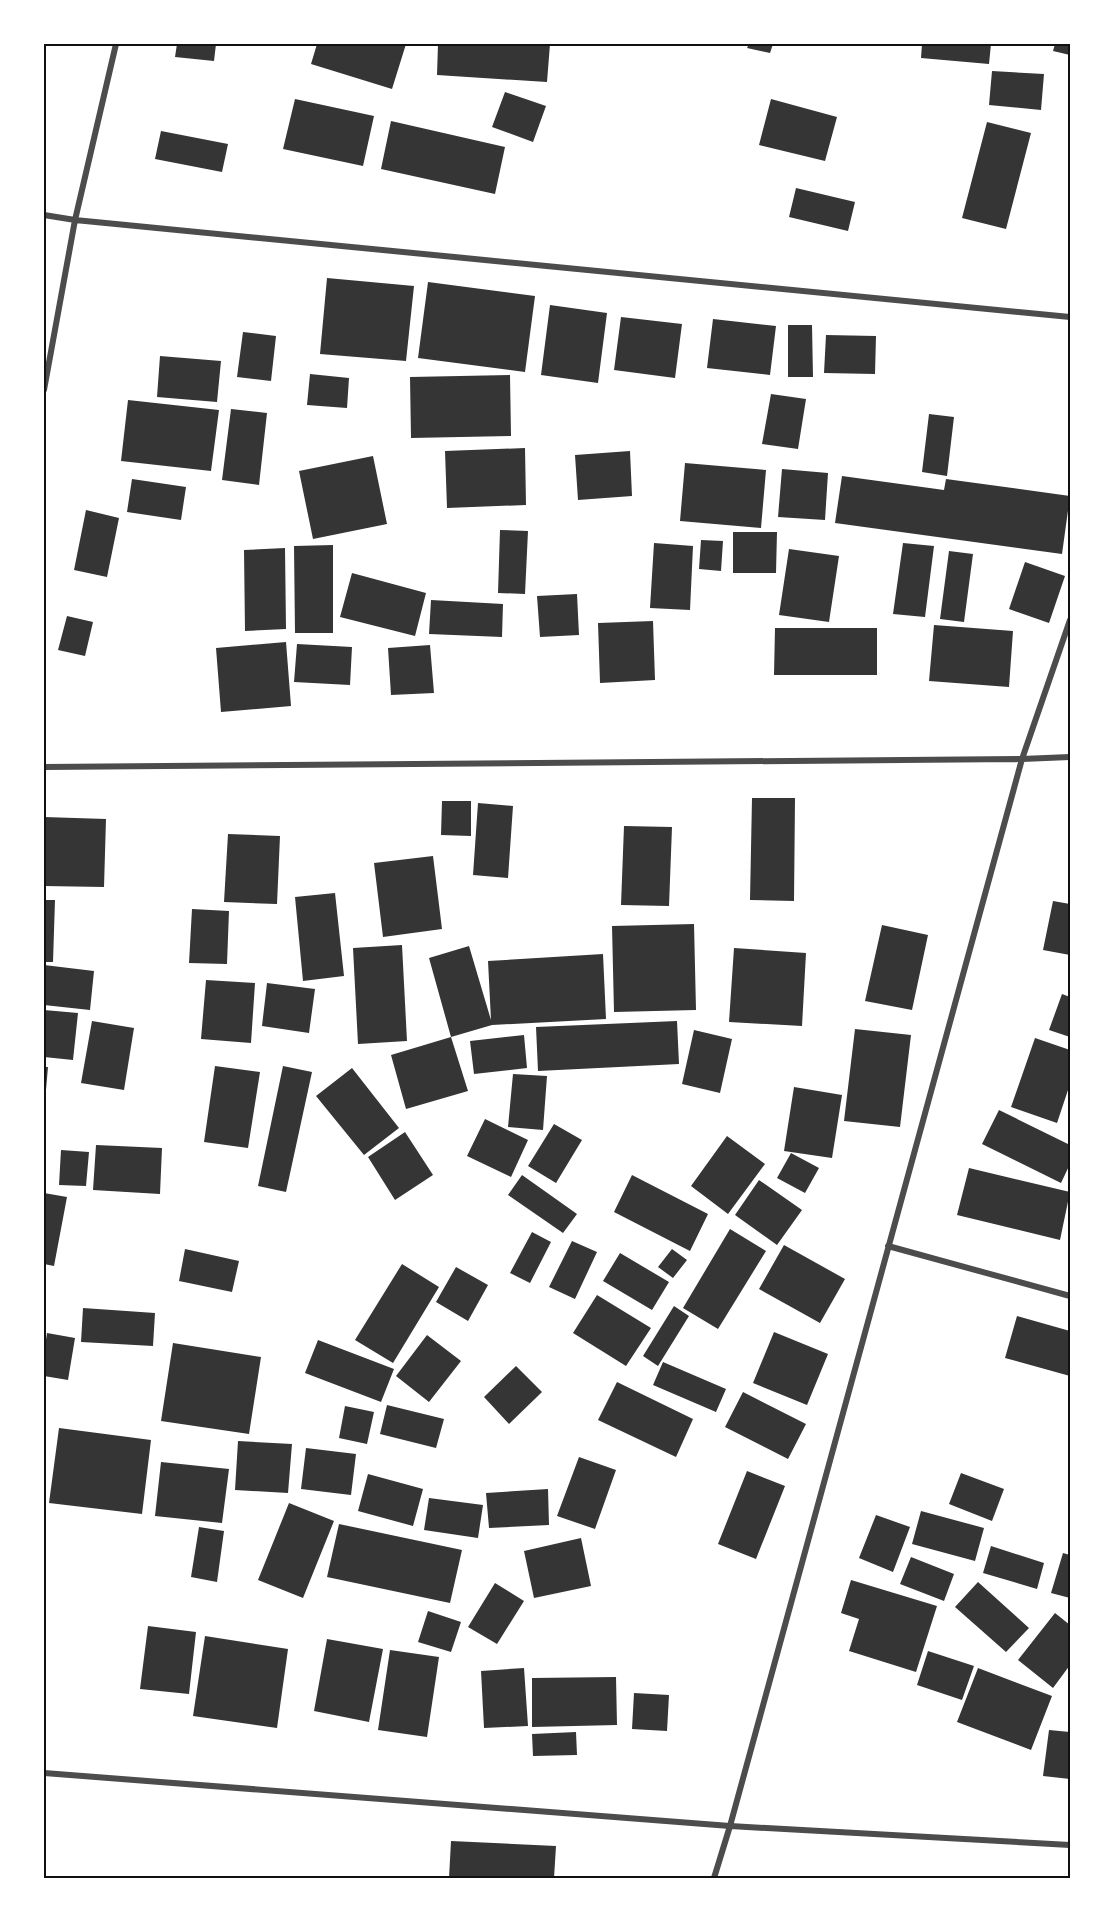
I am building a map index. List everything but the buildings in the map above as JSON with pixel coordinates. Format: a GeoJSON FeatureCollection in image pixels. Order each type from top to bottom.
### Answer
{"type":"FeatureCollection","features":[{"type":"Feature","properties":{"kind":"street"},"geometry":{"type":"LineString","coordinates":[[44,390],[75,220],[116,44]]}},
{"type":"Feature","properties":{"kind":"street"},"geometry":{"type":"LineString","coordinates":[[44,215],[75,220],[1071,317]]}},
{"type":"Feature","properties":{"kind":"street"},"geometry":{"type":"LineString","coordinates":[[714,1878],[1022,759],[1071,620]]}},
{"type":"Feature","properties":{"kind":"street"},"geometry":{"type":"LineString","coordinates":[[44,767],[1071,757]]}},
{"type":"Feature","properties":{"kind":"street"},"geometry":{"type":"LineString","coordinates":[[888,1246],[1071,1296]]}},
{"type":"Feature","properties":{"kind":"street"},"geometry":{"type":"LineString","coordinates":[[44,1773],[730,1826],[1071,1845]]}}]}
